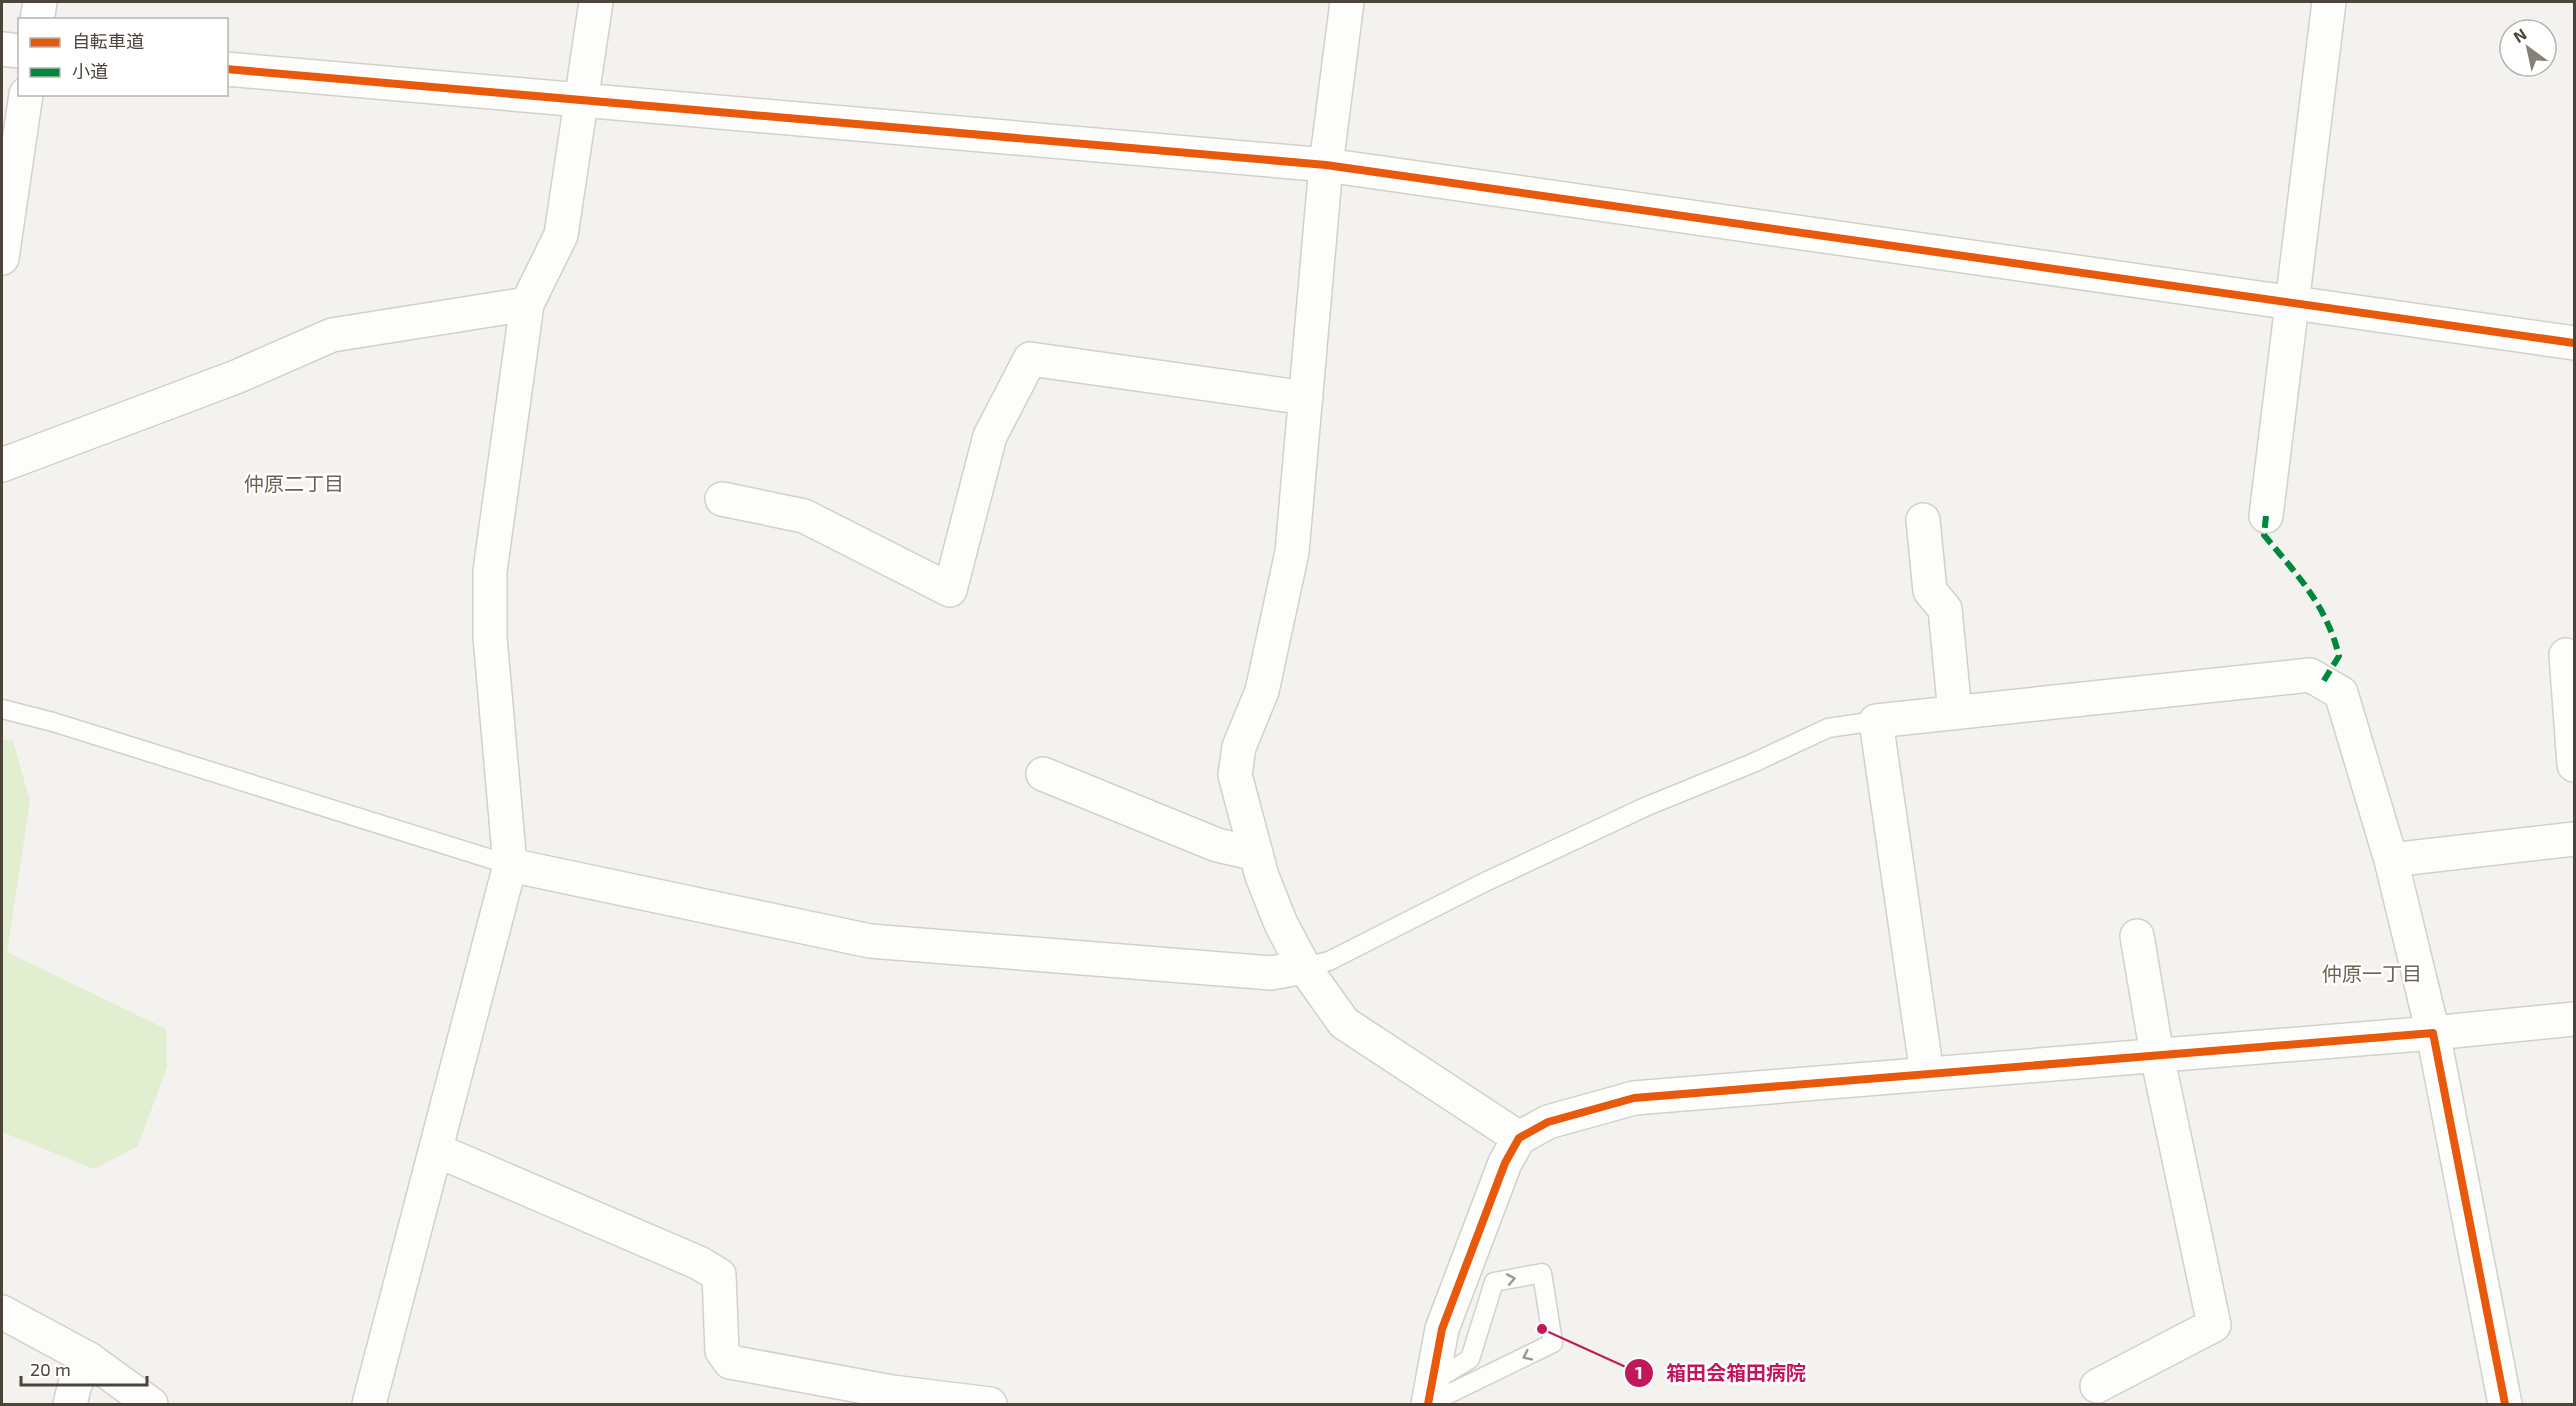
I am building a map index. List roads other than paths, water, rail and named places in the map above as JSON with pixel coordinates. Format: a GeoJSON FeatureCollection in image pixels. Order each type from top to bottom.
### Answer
{"type":"FeatureCollection","features":[{"type":"Feature","properties":{"kind":"street"},"geometry":{"type":"LineString","coordinates":[[37,18],[40,2]]}},
{"type":"Feature","properties":{"kind":"street"},"geometry":{"type":"LineString","coordinates":[[369,1404],[510,865],[490,637],[490,571],[528,304],[561,235],[596,2]]}},
{"type":"Feature","properties":{"kind":"street"},"geometry":{"type":"LineString","coordinates":[[1347,2],[1326,165],[1292,552],[1263,691],[1239,747],[1235,775],[1256,854],[1281,924],[1304,967],[1344,1023],[1519,1138]]}},
{"type":"Feature","properties":{"kind":"street"},"geometry":{"type":"LineString","coordinates":[[2266,516],[2329,2]]}},
{"type":"Feature","properties":{"kind":"street"},"geometry":{"type":"LineString","coordinates":[[2,49],[18,51]]}},
{"type":"Feature","properties":{"kind":"street"},"geometry":{"type":"LineString","coordinates":[[228,69],[1326,165],[2574,343]]}},
{"type":"Feature","properties":{"kind":"street"},"geometry":{"type":"LineString","coordinates":[[2,258],[26,96]]}},
{"type":"Feature","properties":{"kind":"street"},"geometry":{"type":"LineString","coordinates":[[2,465],[236,377],[332,335],[528,304]]}},
{"type":"Feature","properties":{"kind":"street"},"geometry":{"type":"LineString","coordinates":[[722,499],[804,516],[950,590],[990,436],[1030,359],[1306,398]]}},
{"type":"Feature","properties":{"kind":"street"},"geometry":{"type":"LineString","coordinates":[[1923,520],[1930,591],[1945,609],[1955,712]]}},
{"type":"Feature","properties":{"kind":"street"},"geometry":{"type":"LineString","coordinates":[[2566,655],[2574,765]]}},
{"type":"Feature","properties":{"kind":"street"},"geometry":{"type":"LineString","coordinates":[[1927,1074],[1876,721],[2310,675],[2341,693],[2391,860],[2433,1033],[2505,1404]]}},
{"type":"Feature","properties":{"kind":"street"},"geometry":{"type":"LineString","coordinates":[[1043,774],[1217,845],[1256,854]]}},
{"type":"Feature","properties":{"kind":"street"},"geometry":{"type":"LineString","coordinates":[[2391,860],[2574,839]]}},
{"type":"Feature","properties":{"kind":"street"},"geometry":{"type":"LineString","coordinates":[[510,865],[870,941],[1271,973],[1304,967]]}},
{"type":"Feature","properties":{"kind":"street"},"geometry":{"type":"LineString","coordinates":[[2100,1395],[2214,1325],[2157,1055],[2137,936]]}},
{"type":"Feature","properties":{"kind":"street"},"geometry":{"type":"LineString","coordinates":[[1429,1397],[1442,1329],[1505,1163],[1519,1138],[1548,1122],[1634,1098],[2433,1033],[2574,1019]]}},
{"type":"Feature","properties":{"kind":"street"},"geometry":{"type":"LineString","coordinates":[[436,1150],[699,1263],[719,1275],[722,1352],[730,1362],[892,1392],[990,1404]]}},
{"type":"Feature","properties":{"kind":"street"},"geometry":{"type":"LineString","coordinates":[[2,1312],[89,1359],[151,1404]]}},
{"type":"Feature","properties":{"kind":"street"},"geometry":{"type":"LineString","coordinates":[[70,1404],[75,1384],[89,1359]]}},
{"type":"Feature","properties":{"kind":"lane"},"geometry":{"type":"LineString","coordinates":[[2,709],[53,722],[510,865]]}},
{"type":"Feature","properties":{"kind":"lane"},"geometry":{"type":"LineString","coordinates":[[1304,967],[1329,961],[1481,884],[1645,807],[1753,763],[1828,728],[1876,721]]}},
{"type":"Feature","properties":{"kind":"lane"},"geometry":{"type":"LineString","coordinates":[[1542,1273],[1553,1343],[1429,1397],[1470,1359],[1494,1282],[1542,1273]]}},
{"type":"Feature","properties":{"kind":"place","name":"箱田会箱田病院"},"geometry":{"type":"Point","coordinates":[1542,1329]}},
{"type":"Feature","properties":{"kind":"district","name":"仲原二丁目"},"geometry":{"type":"Point","coordinates":[294,484]}},
{"type":"Feature","properties":{"kind":"district","name":"仲原一丁目"},"geometry":{"type":"Point","coordinates":[2372,974]}}]}
